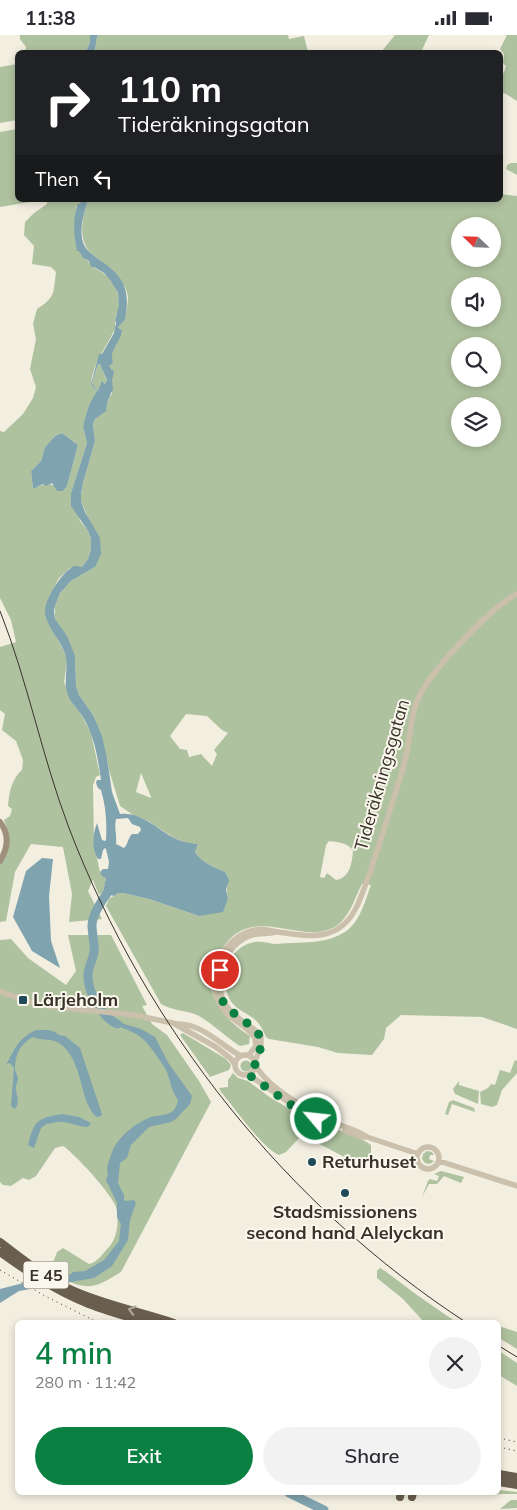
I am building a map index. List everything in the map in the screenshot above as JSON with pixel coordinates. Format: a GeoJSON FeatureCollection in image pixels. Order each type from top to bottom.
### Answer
{"type":"FeatureCollection","features":[{"type":"Feature","properties":{"kind":"highway","name":"E 45"},"geometry":{"type":"LineString","coordinates":[[0,1242],[55,1280],[87,1296],[164,1320]]}},
{"type":"Feature","properties":{"kind":"highway","name":"E 45"},"geometry":{"type":"LineString","coordinates":[[0,1252],[22,1268],[71,1296],[102,1309],[138,1320]]}},
{"type":"Feature","properties":{"kind":"highway"},"geometry":{"type":"LineString","coordinates":[[501,1474],[517,1477]]}},
{"type":"Feature","properties":{"kind":"highway"},"geometry":{"type":"LineString","coordinates":[[501,1484],[517,1486]]}},
{"type":"Feature","properties":{"kind":"main road"},"geometry":{"type":"LineString","coordinates":[[0,822],[5,830],[7,847],[0,861]]}},
{"type":"Feature","properties":{"kind":"street","name":"Tideräkningsgatan"},"geometry":{"type":"LineString","coordinates":[[255,1063],[261,1047],[260,1036],[227,1007],[219,988],[220,974],[225,959],[238,942],[252,935],[275,932],[317,936],[328,934],[340,929],[352,916],[364,890],[396,793],[405,760],[414,709],[419,696],[446,659],[502,602],[517,594]]}},
{"type":"Feature","properties":{"kind":"street","name":"Tideräkningsgatan"},"geometry":{"type":"LineString","coordinates":[[249,1055],[256,1046],[255,1038],[226,1013],[219,1004],[215,988],[215,972],[224,951],[239,936],[259,929],[275,932]]}},
{"type":"Feature","properties":{"kind":"street"},"geometry":{"type":"LineString","coordinates":[[0,991],[14,998],[33,1003],[134,1015],[176,1024],[216,1047],[230,1058],[239,1073],[249,1075],[305,1113],[344,1131],[361,1137],[367,1137]]}},
{"type":"Feature","properties":{"kind":"street"},"geometry":{"type":"LineString","coordinates":[[176,1024],[182,1023],[199,1030],[242,1056]]}},
{"type":"Feature","properties":{"kind":"street"},"geometry":{"type":"LineString","coordinates":[[235,1064],[237,1059],[249,1055],[259,1072],[305,1108],[367,1137],[418,1154]]}},
{"type":"Feature","properties":{"kind":"street"},"geometry":{"type":"LineString","coordinates":[[249,1075],[254,1071],[255,1063]]}},
{"type":"Feature","properties":{"kind":"street"},"geometry":{"type":"LineString","coordinates":[[431,1147],[438,1152],[439,1161],[434,1167],[425,1168],[419,1163],[418,1154],[424,1148],[431,1147]]}},
{"type":"Feature","properties":{"kind":"street"},"geometry":{"type":"LineString","coordinates":[[439,1161],[517,1186]]}},
{"type":"Feature","properties":{"kind":"green space"},"geometry":{"type":"Polygon","coordinates":[[[20,35],[90,35],[87,50],[25,50],[26,47],[20,39],[20,35]]]}},
{"type":"Feature","properties":{"kind":"green space"},"geometry":{"type":"Polygon","coordinates":[[[98,35],[288,35],[289,39],[304,36],[308,50],[95,50],[98,35]]]}},
{"type":"Feature","properties":{"kind":"green space"},"geometry":{"type":"Polygon","coordinates":[[[395,35],[429,35],[422,50],[383,50],[395,35]]]}},
{"type":"Feature","properties":{"kind":"green space"},"geometry":{"type":"Polygon","coordinates":[[[507,35],[517,35],[517,101],[503,93],[503,74],[506,66],[503,63],[503,50],[500,49],[507,35]]]}},
{"type":"Feature","properties":{"kind":"green space"},"geometry":{"type":"Polygon","coordinates":[[[15,64],[15,120],[0,123],[0,67],[15,64]]]}},
{"type":"Feature","properties":{"kind":"green space"},"geometry":{"type":"Polygon","coordinates":[[[15,129],[15,202],[29,202],[0,207],[0,132],[15,129]]]}},
{"type":"Feature","properties":{"kind":"green space"},"geometry":{"type":"Polygon","coordinates":[[[517,163],[517,175],[506,169],[507,165],[517,163]]]}},
{"type":"Feature","properties":{"kind":"green space"},"geometry":{"type":"Polygon","coordinates":[[[503,194],[517,196],[517,1029],[482,1017],[401,1015],[386,1028],[384,1039],[372,1055],[338,1053],[318,1047],[269,1039],[258,1022],[235,1006],[228,996],[225,978],[229,962],[239,949],[255,942],[274,944],[311,942],[339,936],[355,923],[371,885],[362,884],[347,915],[333,928],[310,932],[262,926],[239,932],[225,944],[213,967],[212,990],[222,1011],[250,1036],[249,1044],[240,1046],[199,1016],[161,1004],[106,906],[109,899],[118,893],[123,893],[149,899],[199,916],[228,898],[225,872],[208,864],[198,856],[195,852],[198,844],[187,843],[174,838],[120,806],[93,715],[79,695],[76,686],[75,656],[55,619],[55,606],[60,593],[71,581],[95,567],[89,520],[81,501],[81,494],[95,441],[93,424],[95,419],[106,410],[109,397],[112,394],[112,369],[109,367],[113,348],[119,339],[118,327],[125,320],[128,300],[128,294],[120,280],[85,245],[82,230],[87,202],[503,202],[503,194]],[[186,714],[170,736],[180,749],[187,750],[189,757],[201,754],[212,766],[217,754],[214,750],[228,733],[207,716],[186,714]],[[141,773],[136,792],[151,798],[151,797],[141,773]],[[329,841],[326,845],[320,877],[324,878],[327,873],[336,880],[341,879],[351,865],[353,850],[345,844],[329,841]]]}},
{"type":"Feature","properties":{"kind":"green space"},"geometry":{"type":"Polygon","coordinates":[[[47,202],[80,202],[76,207],[75,240],[83,258],[111,280],[119,299],[119,307],[115,318],[115,330],[92,376],[91,384],[98,392],[89,405],[83,427],[87,443],[71,493],[80,521],[88,531],[91,539],[91,549],[88,559],[82,567],[70,568],[59,578],[50,595],[55,634],[65,653],[67,662],[64,682],[73,704],[81,714],[91,733],[100,775],[96,777],[93,785],[94,844],[100,872],[106,878],[103,892],[99,895],[93,880],[88,891],[102,919],[69,922],[72,894],[63,847],[31,844],[15,872],[6,921],[0,922],[0,862],[7,838],[4,820],[10,816],[12,809],[8,806],[10,791],[13,781],[22,770],[23,760],[16,741],[2,730],[5,714],[0,710],[0,647],[16,642],[11,620],[0,598],[0,431],[4,432],[23,414],[33,398],[36,387],[30,369],[36,339],[33,324],[37,309],[51,298],[56,272],[51,267],[32,264],[34,246],[24,235],[25,222],[47,204],[47,202]],[[62,433],[55,436],[45,447],[41,461],[31,471],[33,489],[48,484],[63,491],[67,486],[78,445],[62,433]]]}},
{"type":"Feature","properties":{"kind":"green space"},"geometry":{"type":"Polygon","coordinates":[[[100,363],[107,381],[105,384],[103,382],[98,391],[92,383],[100,363]]]}},
{"type":"Feature","properties":{"kind":"green space"},"geometry":{"type":"Polygon","coordinates":[[[68,935],[111,935],[147,1005],[142,1006],[152,1024],[167,1035],[211,1102],[121,1272],[100,1283],[88,1286],[74,1284],[61,1278],[51,1268],[57,1252],[63,1248],[89,1264],[97,1260],[112,1243],[117,1228],[116,1207],[92,1174],[63,1146],[55,1148],[36,1176],[29,1180],[23,1178],[11,1186],[3,1185],[0,1182],[0,940],[11,939],[28,958],[66,985],[76,971],[68,935]]]}},
{"type":"Feature","properties":{"kind":"green space"},"geometry":{"type":"Polygon","coordinates":[[[183,1033],[226,1059],[231,1065],[229,1070],[210,1077],[180,1035],[183,1033]]]}},
{"type":"Feature","properties":{"kind":"green space"},"geometry":{"type":"Polygon","coordinates":[[[246,1060],[252,1066],[246,1072],[240,1066],[246,1060]]]}},
{"type":"Feature","properties":{"kind":"green space"},"geometry":{"type":"Polygon","coordinates":[[[515,1060],[517,1061],[517,1073],[502,1090],[497,1105],[492,1107],[481,1104],[480,1092],[491,1084],[495,1085],[500,1070],[510,1073],[515,1060]]]}},
{"type":"Feature","properties":{"kind":"green space"},"geometry":{"type":"Polygon","coordinates":[[[233,1073],[238,1078],[248,1081],[271,1098],[297,1113],[365,1141],[371,1145],[371,1154],[362,1163],[356,1163],[302,1135],[286,1152],[279,1155],[272,1151],[257,1136],[219,1088],[228,1087],[228,1080],[233,1073]]]}},
{"type":"Feature","properties":{"kind":"green space"},"geometry":{"type":"Polygon","coordinates":[[[459,1081],[459,1085],[479,1091],[478,1104],[455,1094],[453,1089],[459,1081]]]}},
{"type":"Feature","properties":{"kind":"green space"},"geometry":{"type":"Polygon","coordinates":[[[453,1100],[474,1108],[475,1112],[452,1104],[448,1115],[445,1114],[449,1102],[453,1100]]]}},
{"type":"Feature","properties":{"kind":"green space"},"geometry":{"type":"Polygon","coordinates":[[[427,1151],[432,1152],[434,1155],[430,1155],[429,1159],[434,1161],[430,1164],[425,1163],[422,1159],[423,1154],[427,1151]]]}},
{"type":"Feature","properties":{"kind":"green space"},"geometry":{"type":"Polygon","coordinates":[[[441,1171],[464,1177],[461,1183],[444,1176],[437,1184],[429,1184],[422,1197],[428,1181],[430,1179],[437,1181],[439,1176],[434,1174],[441,1171]]]}},
{"type":"Feature","properties":{"kind":"green space"},"geometry":{"type":"Polygon","coordinates":[[[380,1268],[385,1271],[453,1320],[422,1320],[403,1299],[377,1278],[377,1271],[380,1268]]]}},
{"type":"Feature","properties":{"kind":"green space"},"geometry":{"type":"Polygon","coordinates":[[[501,1327],[517,1332],[517,1349],[501,1339],[501,1327]]]}},
{"type":"Feature","properties":{"kind":"green space"},"geometry":{"type":"Polygon","coordinates":[[[501,1352],[517,1363],[517,1386],[501,1376],[501,1352]]]}},
{"type":"Feature","properties":{"kind":"green space"},"geometry":{"type":"Polygon","coordinates":[[[501,1490],[517,1492],[517,1494],[501,1494],[501,1490]]]}},
{"type":"Feature","properties":{"kind":"green space"},"geometry":{"type":"Polygon","coordinates":[[[511,1500],[517,1500],[517,1508],[500,1509],[511,1500]]]}},
{"type":"Feature","properties":{"kind":"water"},"geometry":{"type":"Polygon","coordinates":[[[90,35],[98,35],[94,50],[87,50],[90,35]]]}},
{"type":"Feature","properties":{"kind":"water"},"geometry":{"type":"Polygon","coordinates":[[[87,202],[82,228],[84,245],[94,256],[116,273],[124,286],[127,301],[125,320],[118,327],[120,330],[122,329],[121,334],[112,354],[113,363],[109,366],[114,372],[112,380],[113,389],[106,411],[95,419],[93,424],[95,441],[81,494],[81,501],[85,512],[100,538],[101,554],[95,567],[71,581],[60,593],[54,611],[55,619],[67,636],[75,656],[76,686],[79,695],[93,715],[102,736],[112,792],[120,814],[135,815],[168,835],[186,842],[198,844],[195,852],[198,856],[208,864],[225,872],[229,880],[226,890],[228,898],[223,912],[199,916],[149,899],[123,893],[118,893],[114,896],[103,892],[106,878],[100,872],[103,869],[108,869],[109,862],[106,849],[103,850],[101,859],[98,859],[94,846],[94,831],[97,823],[102,840],[106,840],[104,802],[101,790],[96,783],[97,780],[101,780],[97,754],[85,721],[68,695],[66,687],[66,656],[46,618],[45,608],[47,601],[58,581],[72,567],[82,567],[88,559],[91,549],[91,539],[88,531],[71,506],[71,493],[87,443],[83,427],[84,422],[89,405],[97,391],[91,384],[99,354],[102,354],[114,333],[119,305],[118,293],[111,281],[104,273],[91,267],[89,261],[83,258],[79,251],[77,251],[74,221],[78,204],[87,202]],[[98,364],[92,383],[98,391],[102,381],[105,384],[107,380],[100,364],[98,364]],[[128,818],[116,819],[116,844],[124,848],[132,834],[138,834],[141,830],[140,827],[132,824],[128,818]]]}},
{"type":"Feature","properties":{"kind":"water"},"geometry":{"type":"Polygon","coordinates":[[[62,433],[78,445],[67,486],[63,491],[57,491],[52,483],[46,486],[43,484],[33,489],[31,471],[41,461],[45,447],[55,436],[62,433]]]}},
{"type":"Feature","properties":{"kind":"water"},"geometry":{"type":"Polygon","coordinates":[[[42,858],[53,859],[49,896],[51,941],[60,968],[32,951],[13,917],[26,871],[42,858]]]}},
{"type":"Feature","properties":{"kind":"water"},"geometry":{"type":"Polygon","coordinates":[[[111,1016],[124,1024],[141,1029],[155,1037],[169,1064],[192,1096],[190,1104],[171,1122],[149,1127],[131,1145],[127,1158],[120,1163],[118,1183],[124,1195],[124,1200],[134,1200],[136,1203],[130,1220],[128,1240],[112,1266],[94,1278],[19,1291],[0,1303],[0,1289],[35,1280],[85,1271],[104,1260],[119,1241],[121,1224],[117,1217],[117,1203],[106,1180],[108,1174],[107,1166],[112,1152],[118,1141],[133,1127],[151,1117],[171,1113],[176,1106],[178,1100],[167,1072],[157,1056],[140,1036],[113,1024],[104,1017],[111,1016]]]}},
{"type":"Feature","properties":{"kind":"water"},"geometry":{"type":"Polygon","coordinates":[[[36,1030],[48,1030],[65,1036],[80,1048],[102,1114],[101,1116],[95,1116],[88,1105],[75,1063],[66,1049],[56,1041],[33,1037],[24,1043],[17,1055],[15,1070],[18,1078],[16,1089],[18,1102],[15,1109],[11,1106],[14,1068],[10,1063],[6,1064],[19,1042],[36,1030]]]}},
{"type":"Feature","properties":{"kind":"water"},"geometry":{"type":"Polygon","coordinates":[[[62,1114],[79,1117],[91,1123],[88,1127],[61,1122],[46,1124],[41,1128],[34,1148],[28,1145],[32,1131],[38,1122],[47,1117],[62,1114]]]}},
{"type":"Feature","properties":{"kind":"waterway"},"geometry":{"type":"LineString","coordinates":[[114,884],[100,903],[93,920],[94,952],[88,981],[96,1003],[106,1016],[117,1024]]}},
{"type":"Feature","properties":{"kind":"waterway"},"geometry":{"type":"LineString","coordinates":[[293,1495],[324,1510]]}},
{"type":"Feature","properties":{"kind":"tram line"},"geometry":{"type":"LineString","coordinates":[[0,611],[19,665],[59,801],[69,828],[101,902],[138,974],[181,1042],[229,1107],[282,1168],[339,1224],[401,1276],[463,1320]]}},
{"type":"Feature","properties":{"kind":"tram line"},"geometry":{"type":"LineString","coordinates":[[501,1347],[517,1357]]}},
{"type":"Feature","properties":{"kind":"railway"},"geometry":{"type":"LineString","coordinates":[[0,1270],[45,1296],[93,1320]]}},
{"type":"Feature","properties":{"kind":"railway"},"geometry":{"type":"LineString","coordinates":[[501,1438],[517,1442]]}},
{"type":"Feature","properties":{"kind":"railway"},"geometry":{"type":"LineString","coordinates":[[501,1447],[517,1451]]}},
{"type":"Feature","properties":{"kind":"place","name":"Lärjeholm"},"geometry":{"type":"Point","coordinates":[23,1000]}},
{"type":"Feature","properties":{"kind":"place","name":"Returhuset"},"geometry":{"type":"Point","coordinates":[312,1162]}},
{"type":"Feature","properties":{"kind":"place","name":"Stadsmissionens second hand Alelyckan"},"geometry":{"type":"Point","coordinates":[345,1193]}},
{"type":"Feature","properties":{"kind":"route"},"geometry":{"type":"LineString","coordinates":[[220,970],[219,988],[224,1003],[230,1011],[258,1032],[262,1041],[255,1061],[255,1070],[249,1075],[297,1109],[316,1119]]}}]}
